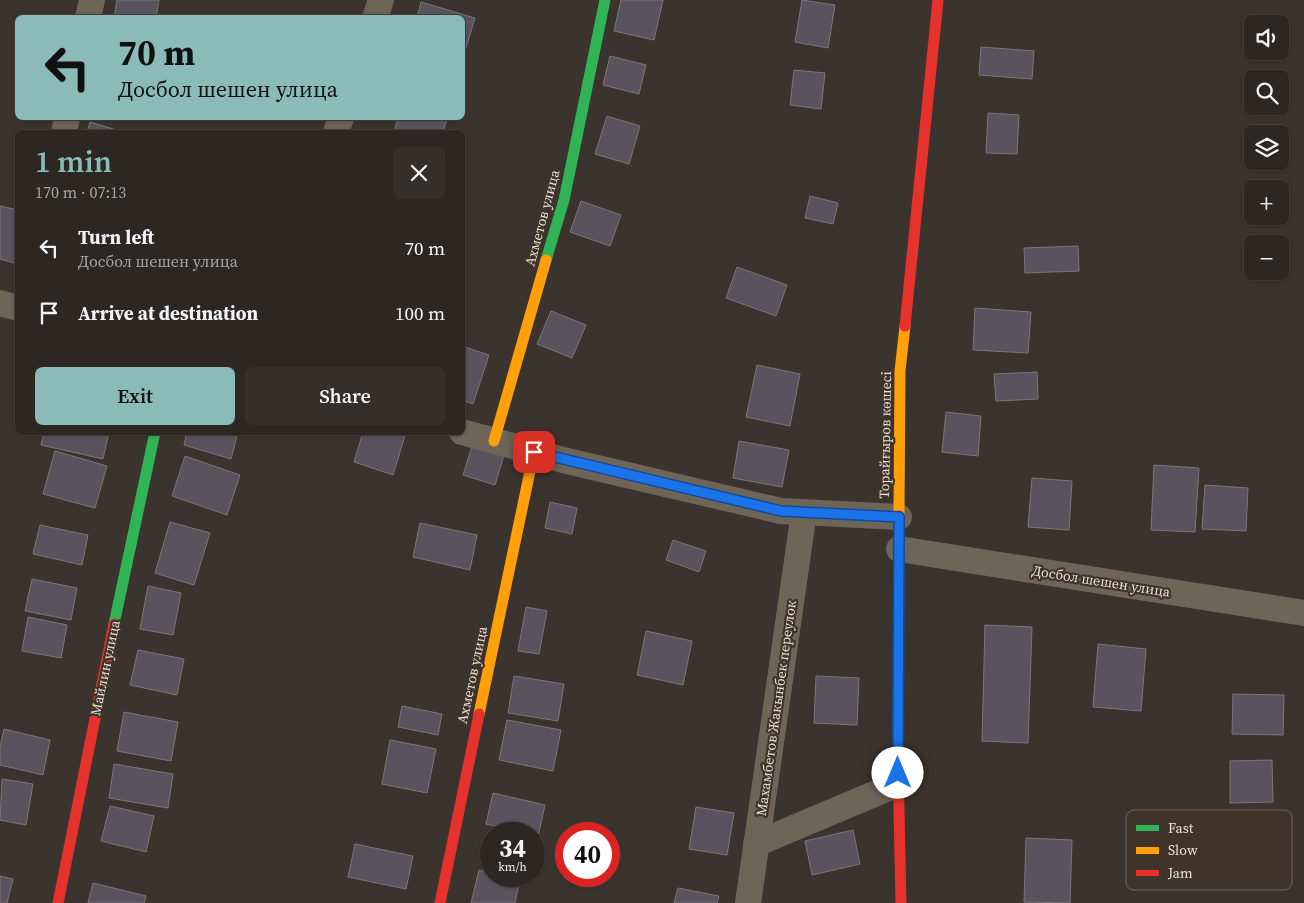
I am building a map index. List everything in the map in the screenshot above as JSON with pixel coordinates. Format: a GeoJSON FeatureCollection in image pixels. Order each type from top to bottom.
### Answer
{"type":"FeatureCollection","features":[{"type":"Feature","properties":{"kind":"street"},"geometry":{"type":"LineString","coordinates":[[89,15],[92,0]]}},
{"type":"Feature","properties":{"kind":"street"},"geometry":{"type":"LineString","coordinates":[[376,15],[380,0]]}},
{"type":"Feature","properties":{"kind":"street","name":"Ахметов улица"},"geometry":{"type":"LineString","coordinates":[[494,441],[564,200],[605,0]]}},
{"type":"Feature","properties":{"kind":"street","name":"Торайғыров көшесі"},"geometry":{"type":"LineString","coordinates":[[901,903],[898,784],[900,371],[938,0]]}},
{"type":"Feature","properties":{"kind":"street"},"geometry":{"type":"LineString","coordinates":[[0,303],[15,307]]}},
{"type":"Feature","properties":{"kind":"street"},"geometry":{"type":"LineString","coordinates":[[465,433],[534,452],[781,511],[899,517]]}},
{"type":"Feature","properties":{"kind":"street","name":"Майлин улица"},"geometry":{"type":"LineString","coordinates":[[58,903],[78,797],[154,435]]}},
{"type":"Feature","properties":{"kind":"street","name":"Ахметов улица"},"geometry":{"type":"LineString","coordinates":[[440,903],[534,452]]}},
{"type":"Feature","properties":{"kind":"street","name":"Махамбетов Жакынбек переулок"},"geometry":{"type":"LineString","coordinates":[[748,903],[804,512]]}},
{"type":"Feature","properties":{"kind":"street","name":"Досбол шешен улица"},"geometry":{"type":"LineString","coordinates":[[899,549],[1304,613]]}},
{"type":"Feature","properties":{"kind":"street"},"geometry":{"type":"LineString","coordinates":[[756,844],[898,784]]}},
{"type":"Feature","properties":{"kind":"building"},"geometry":{"type":"Polygon","coordinates":[[[117,0],[159,0],[156,15],[114,15],[117,0]]]}},
{"type":"Feature","properties":{"kind":"building"},"geometry":{"type":"Polygon","coordinates":[[[621,0],[663,0],[654,40],[614,31],[621,0]]]}},
{"type":"Feature","properties":{"kind":"building"},"geometry":{"type":"Polygon","coordinates":[[[802,0],[835,5],[828,48],[795,42],[802,0]]]}},
{"type":"Feature","properties":{"kind":"building"},"geometry":{"type":"Polygon","coordinates":[[[421,2],[465,15],[418,15],[421,2]]]}},
{"type":"Feature","properties":{"kind":"building"},"geometry":{"type":"Polygon","coordinates":[[[465,15],[475,18],[465,51],[465,15]]]}},
{"type":"Feature","properties":{"kind":"building"},"geometry":{"type":"Polygon","coordinates":[[[981,47],[1034,51],[1032,79],[979,75],[981,47]]]}},
{"type":"Feature","properties":{"kind":"building"},"geometry":{"type":"Polygon","coordinates":[[[610,56],[646,65],[639,94],[603,85],[610,56]]]}},
{"type":"Feature","properties":{"kind":"building"},"geometry":{"type":"Polygon","coordinates":[[[794,70],[825,73],[821,109],[790,105],[794,70]]]}},
{"type":"Feature","properties":{"kind":"building"},"geometry":{"type":"Polygon","coordinates":[[[988,113],[1019,115],[1017,154],[986,153],[988,113]]]}},
{"type":"Feature","properties":{"kind":"building"},"geometry":{"type":"Polygon","coordinates":[[[607,116],[640,126],[629,164],[595,154],[607,116]]]}},
{"type":"Feature","properties":{"kind":"building"},"geometry":{"type":"Polygon","coordinates":[[[397,120],[447,120],[444,130],[395,130],[397,120]]]}},
{"type":"Feature","properties":{"kind":"building"},"geometry":{"type":"Polygon","coordinates":[[[90,122],[116,130],[88,130],[90,122]]]}},
{"type":"Feature","properties":{"kind":"building"},"geometry":{"type":"Polygon","coordinates":[[[810,196],[838,203],[833,224],[805,218],[810,196]]]}},
{"type":"Feature","properties":{"kind":"building"},"geometry":{"type":"Polygon","coordinates":[[[581,201],[621,215],[610,246],[570,232],[581,201]]]}},
{"type":"Feature","properties":{"kind":"building"},"geometry":{"type":"Polygon","coordinates":[[[0,206],[15,209],[15,263],[0,259],[0,206]]]}},
{"type":"Feature","properties":{"kind":"building"},"geometry":{"type":"Polygon","coordinates":[[[1078,246],[1079,271],[1025,273],[1024,248],[1078,246]]]}},
{"type":"Feature","properties":{"kind":"building"},"geometry":{"type":"Polygon","coordinates":[[[737,267],[787,285],[776,316],[726,298],[737,267]]]}},
{"type":"Feature","properties":{"kind":"building"},"geometry":{"type":"Polygon","coordinates":[[[975,308],[1031,312],[1028,353],[973,350],[975,308]]]}},
{"type":"Feature","properties":{"kind":"building"},"geometry":{"type":"Polygon","coordinates":[[[551,311],[586,325],[572,358],[537,344],[551,311]]]}},
{"type":"Feature","properties":{"kind":"building"},"geometry":{"type":"Polygon","coordinates":[[[465,347],[489,355],[473,404],[465,401],[465,347]]]}},
{"type":"Feature","properties":{"kind":"building"},"geometry":{"type":"Polygon","coordinates":[[[757,365],[800,374],[790,426],[746,417],[757,365]]]}},
{"type":"Feature","properties":{"kind":"building"},"geometry":{"type":"Polygon","coordinates":[[[1037,372],[1038,399],[996,401],[994,374],[1037,372]]]}},
{"type":"Feature","properties":{"kind":"building"},"geometry":{"type":"Polygon","coordinates":[[[946,412],[981,416],[978,456],[942,452],[946,412]]]}},
{"type":"Feature","properties":{"kind":"building"},"geometry":{"type":"Polygon","coordinates":[[[43,435],[108,435],[103,459],[41,445],[43,435]]]}},
{"type":"Feature","properties":{"kind":"building"},"geometry":{"type":"Polygon","coordinates":[[[186,435],[237,435],[231,459],[184,445],[186,435]]]}},
{"type":"Feature","properties":{"kind":"building"},"geometry":{"type":"Polygon","coordinates":[[[362,435],[405,435],[393,475],[354,462],[362,435]]]}},
{"type":"Feature","properties":{"kind":"building"},"geometry":{"type":"Polygon","coordinates":[[[739,441],[789,450],[782,487],[733,478],[739,441]]]}},
{"type":"Feature","properties":{"kind":"building"},"geometry":{"type":"Polygon","coordinates":[[[472,446],[504,455],[495,485],[463,475],[472,446]]]}},
{"type":"Feature","properties":{"kind":"building"},"geometry":{"type":"Polygon","coordinates":[[[55,451],[107,466],[95,508],[43,494],[55,451]]]}},
{"type":"Feature","properties":{"kind":"building"},"geometry":{"type":"Polygon","coordinates":[[[185,456],[240,475],[227,515],[172,496],[185,456]]]}},
{"type":"Feature","properties":{"kind":"building"},"geometry":{"type":"Polygon","coordinates":[[[1154,465],[1199,468],[1195,532],[1151,530],[1154,465]]]}},
{"type":"Feature","properties":{"kind":"building"},"geometry":{"type":"Polygon","coordinates":[[[1032,478],[1072,481],[1069,530],[1028,527],[1032,478]]]}},
{"type":"Feature","properties":{"kind":"building"},"geometry":{"type":"Polygon","coordinates":[[[1205,485],[1248,488],[1246,531],[1202,529],[1205,485]]]}},
{"type":"Feature","properties":{"kind":"building"},"geometry":{"type":"Polygon","coordinates":[[[550,502],[577,508],[572,534],[545,528],[550,502]]]}},
{"type":"Feature","properties":{"kind":"building"},"geometry":{"type":"Polygon","coordinates":[[[170,522],[210,533],[194,585],[155,573],[170,522]]]}},
{"type":"Feature","properties":{"kind":"building"},"geometry":{"type":"Polygon","coordinates":[[[420,523],[477,535],[470,570],[413,557],[420,523]]]}},
{"type":"Feature","properties":{"kind":"building"},"geometry":{"type":"Polygon","coordinates":[[[40,525],[88,535],[82,565],[33,554],[40,525]]]}},
{"type":"Feature","properties":{"kind":"building"},"geometry":{"type":"Polygon","coordinates":[[[673,540],[706,551],[699,572],[666,560],[673,540]]]}},
{"type":"Feature","properties":{"kind":"building"},"geometry":{"type":"Polygon","coordinates":[[[32,579],[77,588],[71,620],[25,611],[32,579]]]}},
{"type":"Feature","properties":{"kind":"building"},"geometry":{"type":"Polygon","coordinates":[[[148,586],[181,593],[173,635],[140,629],[148,586]]]}},
{"type":"Feature","properties":{"kind":"building"},"geometry":{"type":"Polygon","coordinates":[[[526,607],[547,611],[539,654],[518,651],[526,607]]]}},
{"type":"Feature","properties":{"kind":"building"},"geometry":{"type":"Polygon","coordinates":[[[28,617],[67,625],[61,658],[22,651],[28,617]]]}},
{"type":"Feature","properties":{"kind":"building"},"geometry":{"type":"Polygon","coordinates":[[[985,625],[1032,627],[1028,743],[982,741],[985,625]]]}},
{"type":"Feature","properties":{"kind":"building"},"geometry":{"type":"Polygon","coordinates":[[[646,631],[692,641],[683,685],[637,675],[646,631]]]}},
{"type":"Feature","properties":{"kind":"building"},"geometry":{"type":"Polygon","coordinates":[[[1098,644],[1146,649],[1141,711],[1093,707],[1098,644]]]}},
{"type":"Feature","properties":{"kind":"building"},"geometry":{"type":"Polygon","coordinates":[[[138,650],[184,659],[177,695],[130,685],[138,650]]]}},
{"type":"Feature","properties":{"kind":"building"},"geometry":{"type":"Polygon","coordinates":[[[514,676],[564,684],[558,721],[508,713],[514,676]]]}},
{"type":"Feature","properties":{"kind":"building"},"geometry":{"type":"Polygon","coordinates":[[[816,676],[859,678],[857,725],[814,723],[816,676]]]}},
{"type":"Feature","properties":{"kind":"building"},"geometry":{"type":"Polygon","coordinates":[[[1233,694],[1284,695],[1283,735],[1232,734],[1233,694]]]}},
{"type":"Feature","properties":{"kind":"building"},"geometry":{"type":"Polygon","coordinates":[[[402,706],[442,714],[438,735],[398,727],[402,706]]]}},
{"type":"Feature","properties":{"kind":"building"},"geometry":{"type":"Polygon","coordinates":[[[124,712],[178,722],[171,761],[117,751],[124,712]]]}},
{"type":"Feature","properties":{"kind":"building"},"geometry":{"type":"Polygon","coordinates":[[[507,720],[561,730],[553,771],[499,760],[507,720]]]}},
{"type":"Feature","properties":{"kind":"building"},"geometry":{"type":"Polygon","coordinates":[[[4,729],[50,740],[43,775],[0,765],[0,747],[4,729]]]}},
{"type":"Feature","properties":{"kind":"building"},"geometry":{"type":"Polygon","coordinates":[[[390,740],[436,749],[427,793],[382,784],[390,740]]]}},
{"type":"Feature","properties":{"kind":"building"},"geometry":{"type":"Polygon","coordinates":[[[1272,760],[1273,802],[1230,803],[1230,761],[1272,760]]]}},
{"type":"Feature","properties":{"kind":"building"},"geometry":{"type":"Polygon","coordinates":[[[114,764],[173,774],[168,808],[109,798],[114,764]]]}},
{"type":"Feature","properties":{"kind":"building"},"geometry":{"type":"Polygon","coordinates":[[[2,779],[33,784],[26,825],[0,820],[2,779]]]}},
{"type":"Feature","properties":{"kind":"building"},"geometry":{"type":"Polygon","coordinates":[[[493,793],[545,805],[541,822],[486,822],[493,793]]]}},
{"type":"Feature","properties":{"kind":"building"},"geometry":{"type":"Polygon","coordinates":[[[110,806],[154,816],[146,852],[101,841],[110,806]]]}},
{"type":"Feature","properties":{"kind":"building"},"geometry":{"type":"Polygon","coordinates":[[[696,807],[734,813],[727,855],[689,849],[696,807]]]}},
{"type":"Feature","properties":{"kind":"building"},"geometry":{"type":"Polygon","coordinates":[[[853,830],[860,864],[812,875],[805,841],[853,830]]]}},
{"type":"Feature","properties":{"kind":"building"},"geometry":{"type":"Polygon","coordinates":[[[1026,838],[1072,840],[1070,903],[1024,902],[1026,838]]]}},
{"type":"Feature","properties":{"kind":"building"},"geometry":{"type":"Polygon","coordinates":[[[355,844],[413,856],[406,889],[348,877],[355,844]]]}},
{"type":"Feature","properties":{"kind":"building"},"geometry":{"type":"Polygon","coordinates":[[[479,870],[480,887],[518,887],[515,903],[471,903],[479,870]]]}},
{"type":"Feature","properties":{"kind":"building"},"geometry":{"type":"Polygon","coordinates":[[[0,876],[13,879],[7,903],[0,903],[0,876]]]}},
{"type":"Feature","properties":{"kind":"building"},"geometry":{"type":"Polygon","coordinates":[[[93,883],[146,896],[144,903],[88,903],[93,883]]]}},
{"type":"Feature","properties":{"kind":"building"},"geometry":{"type":"Polygon","coordinates":[[[678,888],[719,896],[717,903],[674,903],[678,888]]]}},
{"type":"Feature","properties":{"kind":"traffic: fast"},"geometry":{"type":"LineString","coordinates":[[546,260],[564,200],[605,0]]}},
{"type":"Feature","properties":{"kind":"traffic: fast"},"geometry":{"type":"LineString","coordinates":[[114,624],[154,435]]}},
{"type":"Feature","properties":{"kind":"traffic: slow"},"geometry":{"type":"LineString","coordinates":[[494,441],[546,260]]}},
{"type":"Feature","properties":{"kind":"traffic: slow"},"geometry":{"type":"LineString","coordinates":[[899,516],[900,371],[905,326]]}},
{"type":"Feature","properties":{"kind":"traffic: slow"},"geometry":{"type":"LineString","coordinates":[[479,714],[534,452]]}},
{"type":"Feature","properties":{"kind":"traffic: jam"},"geometry":{"type":"LineString","coordinates":[[905,326],[938,0]]}},
{"type":"Feature","properties":{"kind":"traffic: jam"},"geometry":{"type":"LineString","coordinates":[[899,516],[898,763],[901,903]]}},
{"type":"Feature","properties":{"kind":"traffic: jam"},"geometry":{"type":"LineString","coordinates":[[58,903],[114,624]]}},
{"type":"Feature","properties":{"kind":"traffic: jam"},"geometry":{"type":"LineString","coordinates":[[440,903],[479,714]]}},
{"type":"Feature","properties":{"kind":"route"},"geometry":{"type":"LineString","coordinates":[[534,452],[781,511],[899,517],[898,773]]}}]}
